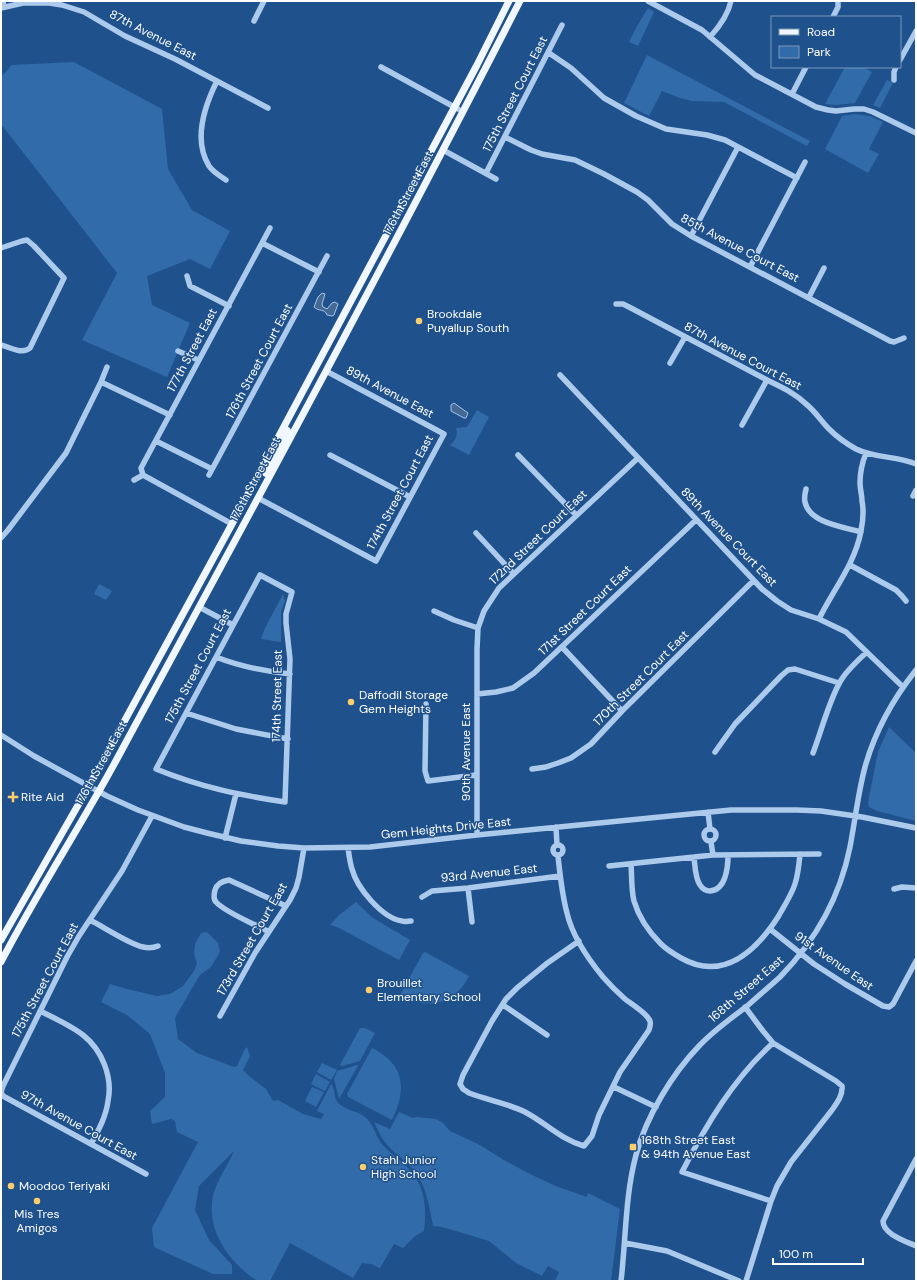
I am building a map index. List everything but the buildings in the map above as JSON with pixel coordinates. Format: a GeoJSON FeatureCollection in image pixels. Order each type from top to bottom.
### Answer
{"type":"FeatureCollection","features":[{"type":"Feature","properties":{"kind":"main road","name":"176th Street East"},"geometry":{"type":"LineString","coordinates":[[1,940],[89,786],[232,524],[456,108],[509,1]]}},
{"type":"Feature","properties":{"kind":"main road","name":"176th Street East"},"geometry":{"type":"LineString","coordinates":[[1,962],[99,791],[212,584],[443,150],[520,1]]}},
{"type":"Feature","properties":{"kind":"main road"},"geometry":{"type":"LineString","coordinates":[[443,150],[441,144],[443,137],[456,108]]}},
{"type":"Feature","properties":{"kind":"main road"},"geometry":{"type":"LineString","coordinates":[[326,369],[333,347],[357,302],[357,299],[354,296]]}},
{"type":"Feature","properties":{"kind":"main road"},"geometry":{"type":"LineString","coordinates":[[258,498],[255,492],[284,437],[294,408]]}},
{"type":"Feature","properties":{"kind":"main road"},"geometry":{"type":"LineString","coordinates":[[212,584],[216,565],[235,529],[232,524]]}},
{"type":"Feature","properties":{"kind":"street"},"geometry":{"type":"LineString","coordinates":[[254,21],[264,1]]}},
{"type":"Feature","properties":{"kind":"street"},"geometry":{"type":"LineString","coordinates":[[648,1],[693,25],[710,37],[755,75],[816,106],[828,110],[864,109],[916,134]]}},
{"type":"Feature","properties":{"kind":"street"},"geometry":{"type":"LineString","coordinates":[[710,37],[724,19],[731,1]]}},
{"type":"Feature","properties":{"kind":"street","name":"87th Avenue East"},"geometry":{"type":"LineString","coordinates":[[3,5],[49,2],[74,8],[93,16],[129,38],[156,50],[268,108]]}},
{"type":"Feature","properties":{"kind":"street"},"geometry":{"type":"LineString","coordinates":[[834,16],[838,7],[838,2]]}},
{"type":"Feature","properties":{"kind":"street","name":"175th Street Court East"},"geometry":{"type":"LineString","coordinates":[[486,173],[562,26]]}},
{"type":"Feature","properties":{"kind":"street"},"geometry":{"type":"LineString","coordinates":[[901,58],[916,31]]}},
{"type":"Feature","properties":{"kind":"street"},"geometry":{"type":"LineString","coordinates":[[548,53],[571,68],[604,98],[636,116],[666,129],[707,135],[728,141],[797,178]]}},
{"type":"Feature","properties":{"kind":"street"},"geometry":{"type":"LineString","coordinates":[[381,67],[456,108]]}},
{"type":"Feature","properties":{"kind":"street"},"geometry":{"type":"LineString","coordinates":[[792,94],[805,68]]}},
{"type":"Feature","properties":{"kind":"street"},"geometry":{"type":"LineString","coordinates":[[894,80],[896,68]]}},
{"type":"Feature","properties":{"kind":"street"},"geometry":{"type":"LineString","coordinates":[[217,81],[205,112],[202,128],[202,140],[204,153],[209,165],[216,173],[226,180]]}},
{"type":"Feature","properties":{"kind":"street","name":"85th Avenue Court East"},"geometry":{"type":"LineString","coordinates":[[505,137],[542,154],[575,160],[620,182],[644,197],[672,224],[691,236],[890,341],[894,342],[904,338]]}},
{"type":"Feature","properties":{"kind":"street"},"geometry":{"type":"LineString","coordinates":[[691,236],[738,147]]}},
{"type":"Feature","properties":{"kind":"street"},"geometry":{"type":"LineString","coordinates":[[443,150],[496,179]]}},
{"type":"Feature","properties":{"kind":"street"},"geometry":{"type":"LineString","coordinates":[[750,267],[805,162]]}},
{"type":"Feature","properties":{"kind":"street","name":"177th Street East"},"geometry":{"type":"LineString","coordinates":[[143,476],[141,468],[270,228]]}},
{"type":"Feature","properties":{"kind":"street"},"geometry":{"type":"LineString","coordinates":[[1,248],[28,240],[64,278],[30,348],[27,351],[22,351],[1,345]]}},
{"type":"Feature","properties":{"kind":"street"},"geometry":{"type":"LineString","coordinates":[[262,243],[319,272]]}},
{"type":"Feature","properties":{"kind":"street","name":"176th Street Court East"},"geometry":{"type":"LineString","coordinates":[[209,475],[328,256]]}},
{"type":"Feature","properties":{"kind":"street"},"geometry":{"type":"LineString","coordinates":[[809,297],[824,268]]}},
{"type":"Feature","properties":{"kind":"street"},"geometry":{"type":"LineString","coordinates":[[187,276],[190,286],[228,306]]}},
{"type":"Feature","properties":{"kind":"street","name":"87th Avenue Court East"},"geometry":{"type":"LineString","coordinates":[[616,304],[623,304],[788,390],[816,412],[838,437],[857,449],[866,453],[906,460],[916,464]]}},
{"type":"Feature","properties":{"kind":"street"},"geometry":{"type":"LineString","coordinates":[[670,363],[685,337]]}},
{"type":"Feature","properties":{"kind":"street"},"geometry":{"type":"LineString","coordinates":[[178,351],[198,360]]}},
{"type":"Feature","properties":{"kind":"street"},"geometry":{"type":"LineString","coordinates":[[1,538],[66,453],[101,382],[107,366]]}},
{"type":"Feature","properties":{"kind":"street","name":"89th Avenue East"},"geometry":{"type":"LineString","coordinates":[[326,369],[444,434]]}},
{"type":"Feature","properties":{"kind":"street","name":"89th Avenue Court East"},"geometry":{"type":"LineString","coordinates":[[560,375],[753,581],[784,606],[799,613],[819,619],[846,632],[903,687]]}},
{"type":"Feature","properties":{"kind":"street"},"geometry":{"type":"LineString","coordinates":[[742,425],[767,380]]}},
{"type":"Feature","properties":{"kind":"street"},"geometry":{"type":"LineString","coordinates":[[101,382],[170,415]]}},
{"type":"Feature","properties":{"kind":"street","name":"174th Street Court East"},"geometry":{"type":"LineString","coordinates":[[258,498],[376,561],[444,434]]}},
{"type":"Feature","properties":{"kind":"street"},"geometry":{"type":"LineString","coordinates":[[156,441],[212,470]]}},
{"type":"Feature","properties":{"kind":"street"},"geometry":{"type":"LineString","coordinates":[[819,619],[831,595],[850,565],[858,544],[863,511],[860,472],[866,453]]}},
{"type":"Feature","properties":{"kind":"street"},"geometry":{"type":"LineString","coordinates":[[518,454],[576,515]]}},
{"type":"Feature","properties":{"kind":"street"},"geometry":{"type":"LineString","coordinates":[[330,455],[410,497]]}},
{"type":"Feature","properties":{"kind":"street","name":"172nd Street Court East"},"geometry":{"type":"LineString","coordinates":[[477,694],[478,628],[484,611],[491,599],[499,588],[638,458]]}},
{"type":"Feature","properties":{"kind":"street"},"geometry":{"type":"LineString","coordinates":[[134,480],[143,476],[232,524]]}},
{"type":"Feature","properties":{"kind":"street"},"geometry":{"type":"LineString","coordinates":[[806,489],[805,502],[810,512],[814,516],[823,521],[861,532]]}},
{"type":"Feature","properties":{"kind":"street"},"geometry":{"type":"LineString","coordinates":[[913,496],[916,490]]}},
{"type":"Feature","properties":{"kind":"street","name":"171st Street Court East"},"geometry":{"type":"LineString","coordinates":[[477,694],[513,688],[534,673],[696,520]]}},
{"type":"Feature","properties":{"kind":"street"},"geometry":{"type":"LineString","coordinates":[[476,533],[514,574]]}},
{"type":"Feature","properties":{"kind":"street"},"geometry":{"type":"LineString","coordinates":[[850,565],[896,590],[906,601]]}},
{"type":"Feature","properties":{"kind":"street","name":"175th Street Court East"},"geometry":{"type":"LineString","coordinates":[[236,794],[192,783],[156,768],[260,575]]}},
{"type":"Feature","properties":{"kind":"street","name":"174th Street East"},"geometry":{"type":"LineString","coordinates":[[236,794],[286,802],[290,659],[286,614],[292,592],[260,575]]}},
{"type":"Feature","properties":{"kind":"street","name":"170th Street Court East"},"geometry":{"type":"LineString","coordinates":[[532,768],[546,767],[558,763],[583,750],[591,744],[622,711],[753,581]]}},
{"type":"Feature","properties":{"kind":"street"},"geometry":{"type":"LineString","coordinates":[[199,607],[232,625]]}},
{"type":"Feature","properties":{"kind":"street"},"geometry":{"type":"LineString","coordinates":[[434,611],[478,628]]}},
{"type":"Feature","properties":{"kind":"street"},"geometry":{"type":"LineString","coordinates":[[562,647],[622,711]]}},
{"type":"Feature","properties":{"kind":"street"},"geometry":{"type":"LineString","coordinates":[[814,753],[839,683],[856,663],[868,652]]}},
{"type":"Feature","properties":{"kind":"street"},"geometry":{"type":"LineString","coordinates":[[216,657],[234,664],[259,670],[290,674]]}},
{"type":"Feature","properties":{"kind":"street"},"geometry":{"type":"LineString","coordinates":[[715,752],[744,714],[788,670],[794,669],[839,683]]}},
{"type":"Feature","properties":{"kind":"street","name":"168th Street East"},"geometry":{"type":"LineString","coordinates":[[621,1281],[627,1211],[636,1155],[647,1124],[678,1072],[700,1046],[791,966],[810,942],[819,927],[837,892],[847,861],[864,771],[875,739],[891,705],[916,670]]}},
{"type":"Feature","properties":{"kind":"street","name":"90th Avenue East"},"geometry":{"type":"LineString","coordinates":[[477,694],[477,835]]}},
{"type":"Feature","properties":{"kind":"street"},"geometry":{"type":"LineString","coordinates":[[426,704],[425,771],[428,781],[476,775]]}},
{"type":"Feature","properties":{"kind":"street"},"geometry":{"type":"LineString","coordinates":[[186,713],[236,729],[288,739]]}},
{"type":"Feature","properties":{"kind":"street","name":"Gem Heights Drive East"},"geometry":{"type":"LineString","coordinates":[[1,735],[34,756],[89,786],[152,816],[184,827],[225,838],[278,846],[304,848],[370,847],[731,810],[821,811],[916,828]]}},
{"type":"Feature","properties":{"kind":"street"},"geometry":{"type":"LineString","coordinates":[[225,838],[236,794]]}},
{"type":"Feature","properties":{"kind":"street"},"geometry":{"type":"LineString","coordinates":[[708,812],[710,829]]}},
{"type":"Feature","properties":{"kind":"street","name":"175th Street Court East"},"geometry":{"type":"LineString","coordinates":[[3,1096],[1,1092],[3,1086],[67,957],[125,866],[152,816]]}},
{"type":"Feature","properties":{"kind":"street"},"geometry":{"type":"LineString","coordinates":[[556,827],[558,845],[554,847],[553,851],[558,856],[567,914],[579,941],[591,961],[612,987],[644,1014],[650,1021],[646,1036],[627,1060],[620,1072],[601,1111],[592,1136],[584,1146],[572,1142],[554,1132],[525,1112],[469,1093],[461,1087],[460,1080],[492,1021],[506,999],[546,964],[579,941]]}},
{"type":"Feature","properties":{"kind":"street"},"geometry":{"type":"LineString","coordinates":[[710,829],[706,831],[704,836],[706,840],[711,842]]}},
{"type":"Feature","properties":{"kind":"street"},"geometry":{"type":"LineString","coordinates":[[710,829],[714,830],[717,834],[716,839],[711,842]]}},
{"type":"Feature","properties":{"kind":"street"},"geometry":{"type":"LineString","coordinates":[[711,842],[713,855]]}},
{"type":"Feature","properties":{"kind":"street","name":"173rd Street Court East"},"geometry":{"type":"LineString","coordinates":[[220,1016],[255,952],[286,906],[296,888],[304,848]]}},
{"type":"Feature","properties":{"kind":"street"},"geometry":{"type":"LineString","coordinates":[[348,848],[352,870],[362,890],[376,906],[391,916],[401,921],[412,922]]}},
{"type":"Feature","properties":{"kind":"street"},"geometry":{"type":"LineString","coordinates":[[631,864],[634,900],[641,919],[648,929],[664,947],[678,957],[702,967],[712,967],[723,965],[739,959],[770,929],[785,906],[795,883],[800,854]]}},
{"type":"Feature","properties":{"kind":"street"},"geometry":{"type":"LineString","coordinates":[[609,866],[713,855],[819,854]]}},
{"type":"Feature","properties":{"kind":"street"},"geometry":{"type":"LineString","coordinates":[[694,857],[700,885],[708,891],[712,891],[717,889],[722,884],[726,873],[728,855]]}},
{"type":"Feature","properties":{"kind":"street","name":"93rd Avenue East"},"geometry":{"type":"LineString","coordinates":[[422,897],[432,891],[468,888],[560,876]]}},
{"type":"Feature","properties":{"kind":"street"},"geometry":{"type":"LineString","coordinates":[[269,932],[229,911],[217,902],[214,895],[216,886],[229,880],[286,906]]}},
{"type":"Feature","properties":{"kind":"street"},"geometry":{"type":"LineString","coordinates":[[894,889],[902,887],[916,888]]}},
{"type":"Feature","properties":{"kind":"street"},"geometry":{"type":"LineString","coordinates":[[468,888],[472,922]]}},
{"type":"Feature","properties":{"kind":"street"},"geometry":{"type":"LineString","coordinates":[[90,920],[122,938],[143,947],[152,948],[158,946]]}},
{"type":"Feature","properties":{"kind":"street","name":"91st Avenue East"},"geometry":{"type":"LineString","coordinates":[[770,929],[814,964],[876,1003],[887,1007],[893,1004],[916,961]]}},
{"type":"Feature","properties":{"kind":"street"},"geometry":{"type":"LineString","coordinates":[[503,1005],[547,1035]]}},
{"type":"Feature","properties":{"kind":"street"},"geometry":{"type":"LineString","coordinates":[[745,1007],[773,1043],[842,1086],[837,1103],[784,1173],[771,1201],[746,1281]]}},
{"type":"Feature","properties":{"kind":"street"},"geometry":{"type":"LineString","coordinates":[[40,1011],[84,1035],[97,1050],[105,1064],[108,1074],[108,1102],[103,1120],[91,1144]]}},
{"type":"Feature","properties":{"kind":"street"},"geometry":{"type":"LineString","coordinates":[[771,1201],[682,1172],[715,1113],[759,1055],[773,1043]]}},
{"type":"Feature","properties":{"kind":"street"},"geometry":{"type":"LineString","coordinates":[[614,1087],[656,1107]]}},
{"type":"Feature","properties":{"kind":"street","name":"97th Avenue Court East"},"geometry":{"type":"LineString","coordinates":[[3,1096],[146,1174]]}},
{"type":"Feature","properties":{"kind":"street"},"geometry":{"type":"LineString","coordinates":[[916,1159],[883,1221],[884,1227],[888,1232],[916,1246]]}},
{"type":"Feature","properties":{"kind":"street"},"geometry":{"type":"LineString","coordinates":[[625,1243],[667,1251],[739,1281]]}},
{"type":"Feature","properties":{"kind":"green space"},"geometry":{"type":"Polygon","coordinates":[[[648,8],[654,12],[638,46],[629,42],[648,8]]]}},
{"type":"Feature","properties":{"kind":"green space"},"geometry":{"type":"Polygon","coordinates":[[[647,55],[810,141],[807,146],[724,102],[692,101],[662,91],[649,116],[624,103],[647,55]]]}},
{"type":"Feature","properties":{"kind":"green space"},"geometry":{"type":"Polygon","coordinates":[[[74,62],[162,109],[168,169],[192,210],[230,231],[210,269],[190,259],[147,276],[152,305],[190,323],[167,377],[82,340],[117,273],[1,124],[1,77],[12,65],[74,62]]]}},
{"type":"Feature","properties":{"kind":"green space"},"geometry":{"type":"Polygon","coordinates":[[[844,68],[865,68],[872,72],[855,103],[836,105],[825,104],[844,68]]]}},
{"type":"Feature","properties":{"kind":"green space"},"geometry":{"type":"Polygon","coordinates":[[[887,80],[893,83],[880,108],[873,105],[887,80]]]}},
{"type":"Feature","properties":{"kind":"green space"},"geometry":{"type":"Polygon","coordinates":[[[854,114],[870,116],[883,122],[869,149],[879,154],[868,173],[825,149],[842,116],[854,114]]]}},
{"type":"Feature","properties":{"kind":"green space"},"geometry":{"type":"Polygon","coordinates":[[[477,410],[489,417],[469,455],[450,445],[456,437],[456,428],[467,427],[477,410]]]}},
{"type":"Feature","properties":{"kind":"green space"},"geometry":{"type":"Polygon","coordinates":[[[99,584],[112,591],[106,600],[94,594],[99,584]]]}},
{"type":"Feature","properties":{"kind":"green space"},"geometry":{"type":"Polygon","coordinates":[[[283,594],[285,601],[281,611],[281,642],[261,639],[265,628],[283,594]]]}},
{"type":"Feature","properties":{"kind":"green space"},"geometry":{"type":"Polygon","coordinates":[[[889,727],[916,753],[916,821],[877,811],[869,807],[868,802],[878,752],[889,727]]]}},
{"type":"Feature","properties":{"kind":"green space"},"geometry":{"type":"Polygon","coordinates":[[[356,902],[373,918],[410,940],[399,960],[337,927],[330,925],[339,915],[356,902]]]}},
{"type":"Feature","properties":{"kind":"green space"},"geometry":{"type":"Polygon","coordinates":[[[207,932],[218,943],[220,952],[211,967],[200,975],[175,1018],[178,1039],[197,1053],[234,1067],[237,1066],[247,1047],[250,1056],[243,1070],[266,1089],[273,1101],[278,1100],[303,1114],[321,1119],[324,1114],[317,1111],[331,1084],[334,1088],[336,1101],[338,1103],[362,1115],[368,1120],[381,1143],[414,1175],[424,1197],[425,1205],[424,1231],[415,1236],[403,1248],[394,1244],[380,1268],[371,1264],[362,1263],[353,1278],[290,1243],[270,1281],[258,1280],[248,1275],[228,1254],[222,1245],[214,1227],[212,1217],[213,1196],[215,1190],[234,1151],[199,1186],[195,1210],[209,1240],[232,1265],[232,1274],[213,1274],[154,1247],[152,1228],[198,1142],[177,1132],[175,1121],[171,1119],[152,1124],[150,1111],[165,1097],[165,1073],[150,1034],[127,1015],[101,1002],[110,984],[157,996],[170,994],[183,986],[194,971],[197,963],[194,954],[195,944],[201,933],[207,932]]]}},
{"type":"Feature","properties":{"kind":"green space"},"geometry":{"type":"Polygon","coordinates":[[[425,952],[469,976],[456,994],[448,999],[439,1002],[420,1003],[400,995],[423,953],[425,952]]]}},
{"type":"Feature","properties":{"kind":"green space"},"geometry":{"type":"Polygon","coordinates":[[[360,1028],[365,1028],[375,1033],[360,1061],[342,1066],[340,1065],[360,1028]]]}},
{"type":"Feature","properties":{"kind":"green space"},"geometry":{"type":"Polygon","coordinates":[[[372,1048],[391,1062],[397,1070],[400,1078],[400,1098],[392,1120],[348,1097],[347,1094],[372,1048]]]}},
{"type":"Feature","properties":{"kind":"green space"},"geometry":{"type":"Polygon","coordinates":[[[322,1063],[337,1070],[331,1080],[317,1072],[322,1063]]]}},
{"type":"Feature","properties":{"kind":"green space"},"geometry":{"type":"Polygon","coordinates":[[[357,1065],[358,1066],[339,1099],[334,1079],[337,1071],[357,1065]]]}},
{"type":"Feature","properties":{"kind":"green space"},"geometry":{"type":"Polygon","coordinates":[[[316,1074],[330,1082],[325,1091],[311,1084],[316,1074]]]}},
{"type":"Feature","properties":{"kind":"green space"},"geometry":{"type":"Polygon","coordinates":[[[312,1087],[324,1092],[316,1107],[305,1101],[312,1087]]]}},
{"type":"Feature","properties":{"kind":"green space"},"geometry":{"type":"Polygon","coordinates":[[[399,1112],[413,1118],[436,1119],[443,1123],[450,1131],[478,1144],[530,1174],[558,1187],[587,1197],[588,1193],[620,1209],[611,1281],[555,1281],[559,1272],[548,1266],[542,1276],[516,1263],[489,1241],[449,1229],[437,1226],[435,1227],[433,1225],[425,1191],[419,1178],[415,1172],[384,1141],[374,1122],[390,1129],[399,1112]]]}},
{"type":"Feature","properties":{"kind":"shaded area"},"geometry":{"type":"Polygon","coordinates":[[[322,293],[325,294],[322,304],[323,307],[327,309],[332,303],[335,302],[338,304],[334,315],[332,316],[327,315],[314,307],[318,297],[322,293]]]}},
{"type":"Feature","properties":{"kind":"shaded area"},"geometry":{"type":"Polygon","coordinates":[[[454,403],[468,413],[466,418],[451,411],[451,405],[454,403]]]}},
{"type":"Feature","properties":{"kind":"place","name":"Brookdale Puyallup South"},"geometry":{"type":"Point","coordinates":[419,321]}},
{"type":"Feature","properties":{"kind":"place","name":"Daffodil Storage Gem Heights"},"geometry":{"type":"Point","coordinates":[351,702]}},
{"type":"Feature","properties":{"kind":"place","name":"Rite Aid"},"geometry":{"type":"Point","coordinates":[13,797]}},
{"type":"Feature","properties":{"kind":"place","name":"Brouillet Elementary School"},"geometry":{"type":"Point","coordinates":[369,990]}},
{"type":"Feature","properties":{"kind":"place","name":"168th Street East & 94th Avenue East"},"geometry":{"type":"Point","coordinates":[633,1147]}},
{"type":"Feature","properties":{"kind":"place","name":"Stahl Junior High School"},"geometry":{"type":"Point","coordinates":[363,1167]}},
{"type":"Feature","properties":{"kind":"place","name":"Moodoo Teriyaki"},"geometry":{"type":"Point","coordinates":[11,1186]}},
{"type":"Feature","properties":{"kind":"place","name":"Mis Tres Amigos"},"geometry":{"type":"Point","coordinates":[37,1201]}}]}
